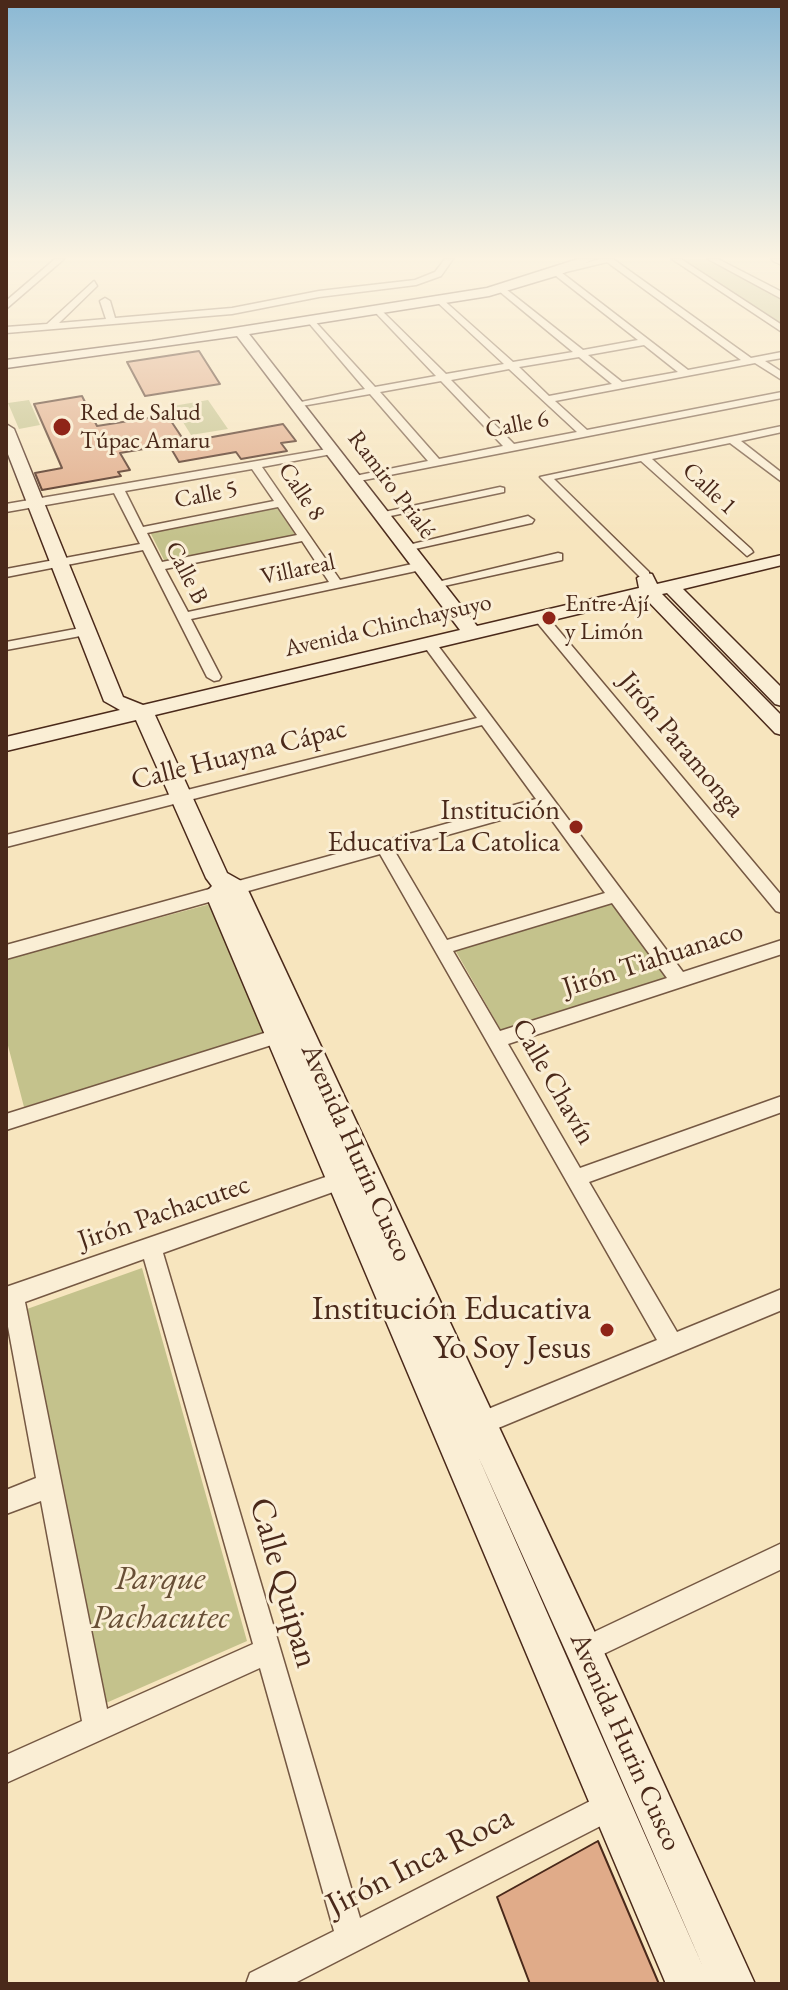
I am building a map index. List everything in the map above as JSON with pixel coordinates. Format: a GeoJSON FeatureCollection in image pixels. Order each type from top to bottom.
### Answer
{"type":"FeatureCollection","features":[{"type":"Feature","properties":{"kind":"street"},"geometry":{"type":"LineString","coordinates":[[6,362],[100,352]]}},
{"type":"Feature","properties":{"kind":"street","name":"Ramiro Prialé"},"geometry":{"type":"LineString","coordinates":[[256,352],[467,626]]}},
{"type":"Feature","properties":{"kind":"street"},"geometry":{"type":"LineString","coordinates":[[339,352],[436,463]]}},
{"type":"Feature","properties":{"kind":"street"},"geometry":{"type":"LineString","coordinates":[[418,352],[511,448]]}},
{"type":"Feature","properties":{"kind":"street"},"geometry":{"type":"LineString","coordinates":[[497,352],[585,434]]}},
{"type":"Feature","properties":{"kind":"street"},"geometry":{"type":"LineString","coordinates":[[296,404],[587,352]]}},
{"type":"Feature","properties":{"kind":"street"},"geometry":{"type":"LineString","coordinates":[[658,352],[686,373]]}},
{"type":"Feature","properties":{"kind":"street"},"geometry":{"type":"LineString","coordinates":[[741,352],[782,377]]}},
{"type":"Feature","properties":{"kind":"street"},"geometry":{"type":"LineString","coordinates":[[580,353],[619,385]]}},
{"type":"Feature","properties":{"kind":"street"},"geometry":{"type":"LineString","coordinates":[[548,399],[782,355]]}},
{"type":"Feature","properties":{"kind":"street","name":"Calle 6"},"geometry":{"type":"LineString","coordinates":[[354,479],[782,395]]}},
{"type":"Feature","properties":{"kind":"street"},"geometry":{"type":"LineString","coordinates":[[782,429],[546,477],[654,584],[782,700]]}},
{"type":"Feature","properties":{"kind":"street","name":"Avenida Hurin Cusco"},"geometry":{"type":"LineString","coordinates":[[7,436],[86,631],[182,797],[584,1650],[733,1984]]}},
{"type":"Feature","properties":{"kind":"street"},"geometry":{"type":"LineString","coordinates":[[732,439],[782,479]]}},
{"type":"Feature","properties":{"kind":"street"},"geometry":{"type":"LineString","coordinates":[[6,508],[333,451]]}},
{"type":"Feature","properties":{"kind":"street","name":"Calle 1"},"geometry":{"type":"LineString","coordinates":[[643,457],[747,552]]}},
{"type":"Feature","properties":{"kind":"street","name":"Calle 8"},"geometry":{"type":"LineString","coordinates":[[255,465],[337,584]]}},
{"type":"Feature","properties":{"kind":"street","name":"Calle B"},"geometry":{"type":"LineString","coordinates":[[118,489],[214,677]]}},
{"type":"Feature","properties":{"kind":"street"},"geometry":{"type":"LineString","coordinates":[[381,514],[500,490]]}},
{"type":"Feature","properties":{"kind":"street","name":"Calle 5"},"geometry":{"type":"LineString","coordinates":[[139,531],[281,503]]}},
{"type":"Feature","properties":{"kind":"street"},"geometry":{"type":"LineString","coordinates":[[406,547],[528,520]]}},
{"type":"Feature","properties":{"kind":"street"},"geometry":{"type":"LineString","coordinates":[[158,567],[305,537]]}},
{"type":"Feature","properties":{"kind":"street","name":"Avenida Chinchaysuyo"},"geometry":{"type":"LineString","coordinates":[[6,725],[128,706],[428,642],[467,626],[540,617],[654,584],[747,552],[782,544]]}},
{"type":"Feature","properties":{"kind":"street"},"geometry":{"type":"LineString","coordinates":[[6,573],[147,546]]}},
{"type":"Feature","properties":{"kind":"street"},"geometry":{"type":"LineString","coordinates":[[435,584],[558,557]]}},
{"type":"Feature","properties":{"kind":"street","name":"Avenida Chinchaysuyo"},"geometry":{"type":"LineString","coordinates":[[6,744],[214,677],[782,560]]}},
{"type":"Feature","properties":{"kind":"street","name":"Villareal"},"geometry":{"type":"LineString","coordinates":[[184,617],[421,566]]}},
{"type":"Feature","properties":{"kind":"street"},"geometry":{"type":"LineString","coordinates":[[654,584],[782,728]]}},
{"type":"Feature","properties":{"kind":"street","name":"Jirón Paramonga"},"geometry":{"type":"LineString","coordinates":[[540,617],[782,907]]}},
{"type":"Feature","properties":{"kind":"street"},"geometry":{"type":"LineString","coordinates":[[6,646],[86,631]]}},
{"type":"Feature","properties":{"kind":"street"},"geometry":{"type":"LineString","coordinates":[[428,642],[679,981]]}},
{"type":"Feature","properties":{"kind":"street","name":"Calle Huayna Cápac"},"geometry":{"type":"LineString","coordinates":[[6,841],[486,720]]}},
{"type":"Feature","properties":{"kind":"street"},"geometry":{"type":"LineString","coordinates":[[6,952],[546,802]]}},
{"type":"Feature","properties":{"kind":"street","name":"Calle Chavín"},"geometry":{"type":"LineString","coordinates":[[384,847],[672,1345]]}},
{"type":"Feature","properties":{"kind":"street","name":"Avenida Hurin Cusco"},"geometry":{"type":"LineString","coordinates":[[226,891],[277,1036],[688,1984]]}},
{"type":"Feature","properties":{"kind":"street"},"geometry":{"type":"LineString","coordinates":[[443,948],[616,896]]}},
{"type":"Feature","properties":{"kind":"street","name":"Jirón Tiahuanaco"},"geometry":{"type":"LineString","coordinates":[[496,1040],[782,947]]}},
{"type":"Feature","properties":{"kind":"street"},"geometry":{"type":"LineString","coordinates":[[6,1122],[277,1036]]}},
{"type":"Feature","properties":{"kind":"street"},"geometry":{"type":"LineString","coordinates":[[576,1178],[782,1104]]}},
{"type":"Feature","properties":{"kind":"street","name":"Jirón Pachacutec"},"geometry":{"type":"LineString","coordinates":[[10,1297],[340,1181]]}},
{"type":"Feature","properties":{"kind":"street","name":"Calle Quipan"},"geometry":{"type":"LineString","coordinates":[[151,1247],[351,1938]]}},
{"type":"Feature","properties":{"kind":"street"},"geometry":{"type":"LineString","coordinates":[[10,1297],[97,1728]]}},
{"type":"Feature","properties":{"kind":"street"},"geometry":{"type":"LineString","coordinates":[[479,1424],[782,1299]]}},
{"type":"Feature","properties":{"kind":"street"},"geometry":{"type":"LineString","coordinates":[[6,1502],[50,1485]]}},
{"type":"Feature","properties":{"kind":"street"},"geometry":{"type":"LineString","coordinates":[[584,1650],[782,1556]]}},
{"type":"Feature","properties":{"kind":"street"},"geometry":{"type":"LineString","coordinates":[[6,1769],[267,1651]]}},
{"type":"Feature","properties":{"kind":"street","name":"Jirón Inca Roca"},"geometry":{"type":"LineString","coordinates":[[261,1984],[612,1805]]}},
{"type":"Feature","properties":{"kind":"green space"},"geometry":{"type":"Polygon","coordinates":[[[29,400],[40,425],[19,429],[8,403],[29,400]]]}},
{"type":"Feature","properties":{"kind":"green space"},"geometry":{"type":"Polygon","coordinates":[[[208,400],[228,429],[191,435],[173,406],[208,400]]]}},
{"type":"Feature","properties":{"kind":"green space"},"geometry":{"type":"Polygon","coordinates":[[[277,507],[296,536],[165,562],[150,532],[277,507]]]}},
{"type":"Feature","properties":{"kind":"green space"},"geometry":{"type":"Polygon","coordinates":[[[611,901],[667,979],[502,1032],[454,948],[611,901]]]}},
{"type":"Feature","properties":{"kind":"green space"},"geometry":{"type":"Polygon","coordinates":[[[214,903],[268,1032],[24,1107],[6,1038],[6,959],[214,903]]]}},
{"type":"Feature","properties":{"kind":"green space","name":"Parque Pachacutec"},"geometry":{"type":"Polygon","coordinates":[[[142,1268],[247,1641],[106,1703],[27,1309],[142,1268]]]}},
{"type":"Feature","properties":{"kind":"building"},"geometry":{"type":"Polygon","coordinates":[[[200,352],[220,384],[145,396],[127,362],[200,352]]]}},
{"type":"Feature","properties":{"kind":"building"},"geometry":{"type":"Polygon","coordinates":[[[82,396],[97,426],[167,415],[185,442],[120,453],[130,470],[118,472],[121,476],[42,490],[35,473],[62,468],[34,404],[82,396]]]}},
{"type":"Feature","properties":{"kind":"building"},"geometry":{"type":"Polygon","coordinates":[[[283,424],[296,441],[281,443],[287,451],[241,459],[236,452],[179,462],[169,445],[283,424]]]}},
{"type":"Feature","properties":{"kind":"building"},"geometry":{"type":"Polygon","coordinates":[[[598,1841],[659,1984],[530,1984],[497,1897],[598,1841]]]}},
{"type":"Feature","properties":{"kind":"place","name":"Red de Salud Túpac Amaru"},"geometry":{"type":"Point","coordinates":[62,427]}},
{"type":"Feature","properties":{"kind":"place","name":"Entre Ají y Limón"},"geometry":{"type":"Point","coordinates":[549,618]}},
{"type":"Feature","properties":{"kind":"place","name":"Institución Educativa La Catolica"},"geometry":{"type":"Point","coordinates":[576,827]}},
{"type":"Feature","properties":{"kind":"place","name":"Institución Educativa Yo Soy Jesus"},"geometry":{"type":"Point","coordinates":[607,1330]}}]}
